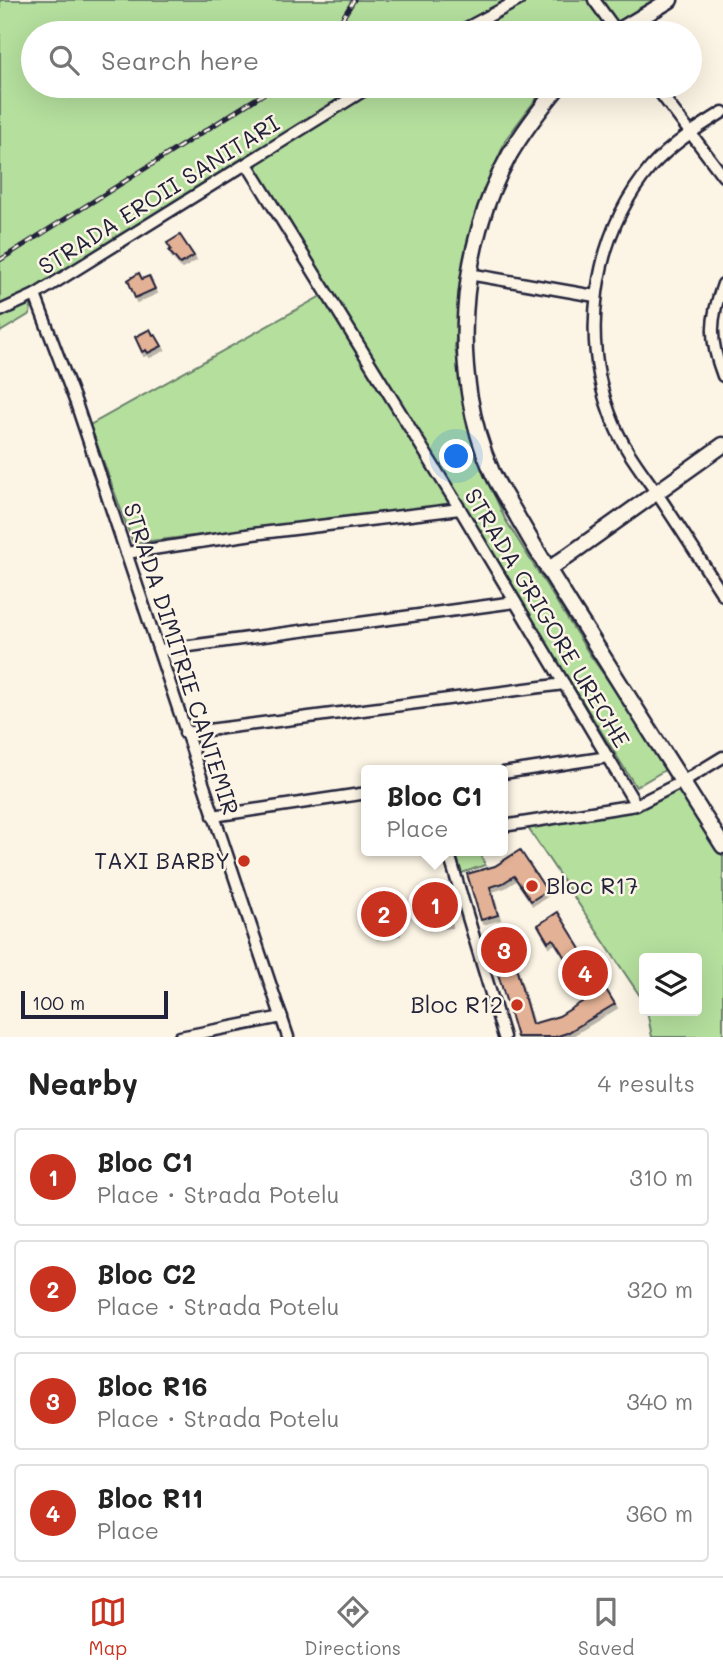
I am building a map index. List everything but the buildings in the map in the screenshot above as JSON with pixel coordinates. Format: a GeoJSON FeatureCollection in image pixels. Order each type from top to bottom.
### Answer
{"type":"FeatureCollection","features":[{"type":"Feature","properties":{"kind":"street"},"geometry":{"type":"LineString","coordinates":[[480,21],[520,0]]}},
{"type":"Feature","properties":{"kind":"street"},"geometry":{"type":"LineString","coordinates":[[594,0],[609,21]]}},
{"type":"Feature","properties":{"kind":"street"},"geometry":{"type":"LineString","coordinates":[[636,21],[670,0]]}},
{"type":"Feature","properties":{"kind":"street","name":"STRADA EROII SANITARI"},"geometry":{"type":"LineString","coordinates":[[0,310],[35,295],[352,98]]}},
{"type":"Feature","properties":{"kind":"street"},"geometry":{"type":"LineString","coordinates":[[549,98],[530,121],[509,156],[491,194],[478,233],[469,274],[465,324],[467,374],[476,424],[492,472],[548,570],[723,846]]}},
{"type":"Feature","properties":{"kind":"street"},"geometry":{"type":"LineString","coordinates":[[664,98],[723,176]]}},
{"type":"Feature","properties":{"kind":"street"},"geometry":{"type":"LineString","coordinates":[[723,112],[688,132],[651,167],[618,221],[604,255],[595,296],[594,329],[602,388],[614,425],[723,595]]}},
{"type":"Feature","properties":{"kind":"street","name":"STRADA GRIGORE URECHE"},"geometry":{"type":"LineString","coordinates":[[247,164],[460,509],[636,805]]}},
{"type":"Feature","properties":{"kind":"street"},"geometry":{"type":"LineString","coordinates":[[469,274],[595,296]]}},
{"type":"Feature","properties":{"kind":"street"},"geometry":{"type":"LineString","coordinates":[[723,284],[714,308],[712,328],[715,354],[723,376]]}},
{"type":"Feature","properties":{"kind":"street","name":"STRADA DIMITRIE CANTEMIR"},"geometry":{"type":"LineString","coordinates":[[35,295],[76,403],[288,1037]]}},
{"type":"Feature","properties":{"kind":"street"},"geometry":{"type":"LineString","coordinates":[[548,570],[723,445]]}},
{"type":"Feature","properties":{"kind":"street"},"geometry":{"type":"LineString","coordinates":[[126,553],[253,534],[460,509]]}},
{"type":"Feature","properties":{"kind":"street"},"geometry":{"type":"LineString","coordinates":[[160,650],[515,602]]}},
{"type":"Feature","properties":{"kind":"street"},"geometry":{"type":"LineString","coordinates":[[185,733],[564,684]]}},
{"type":"Feature","properties":{"kind":"street"},"geometry":{"type":"LineString","coordinates":[[508,771],[608,757]]}},
{"type":"Feature","properties":{"kind":"street"},"geometry":{"type":"LineString","coordinates":[[508,825],[636,805],[723,757]]}},
{"type":"Feature","properties":{"kind":"street"},"geometry":{"type":"LineString","coordinates":[[213,816],[361,794]]}},
{"type":"Feature","properties":{"kind":"street"},"geometry":{"type":"LineString","coordinates":[[449,856],[503,1037]]}},
{"type":"Feature","properties":{"kind":"street"},"geometry":{"type":"LineString","coordinates":[[180,1037],[282,1017]]}},
{"type":"Feature","properties":{"kind":"green space"},"geometry":{"type":"Polygon","coordinates":[[[0,0],[671,0],[630,21],[21,21],[21,98],[537,98],[506,139],[476,212],[464,271],[455,347],[464,402],[485,474],[505,519],[590,655],[670,767],[636,787],[459,505],[133,543],[90,425],[330,291],[246,163],[33,291],[30,314],[0,332],[0,0]]]}},
{"type":"Feature","properties":{"kind":"green space"},"geometry":{"type":"Polygon","coordinates":[[[684,787],[723,849],[723,1037],[652,1037],[648,1016],[702,1016],[702,953],[639,953],[639,994],[526,825],[641,809],[684,787]]]}},
{"type":"Feature","properties":{"kind":"green space"},"geometry":{"type":"Polygon","coordinates":[[[456,856],[482,856],[485,865],[462,873],[456,856]]]}},
{"type":"Feature","properties":{"kind":"railway"},"geometry":{"type":"LineString","coordinates":[[341,21],[354,0]]}},
{"type":"Feature","properties":{"kind":"railway"},"geometry":{"type":"LineString","coordinates":[[0,260],[257,98]]}},
{"type":"Feature","properties":{"kind":"place","name":"TAXI BARBY"},"geometry":{"type":"Point","coordinates":[244,861]}},
{"type":"Feature","properties":{"kind":"place","name":"Bloc R17"},"geometry":{"type":"Point","coordinates":[532,886]}},
{"type":"Feature","properties":{"kind":"place","name":"Bloc C1"},"geometry":{"type":"Point","coordinates":[435,905]}},
{"type":"Feature","properties":{"kind":"place","name":"Bloc C2"},"geometry":{"type":"Point","coordinates":[384,914]}},
{"type":"Feature","properties":{"kind":"place","name":"Bloc R16"},"geometry":{"type":"Point","coordinates":[504,950]}},
{"type":"Feature","properties":{"kind":"place","name":"Bloc R11"},"geometry":{"type":"Point","coordinates":[585,973]}},
{"type":"Feature","properties":{"kind":"place","name":"Bloc R12"},"geometry":{"type":"Point","coordinates":[517,1005]}}]}
